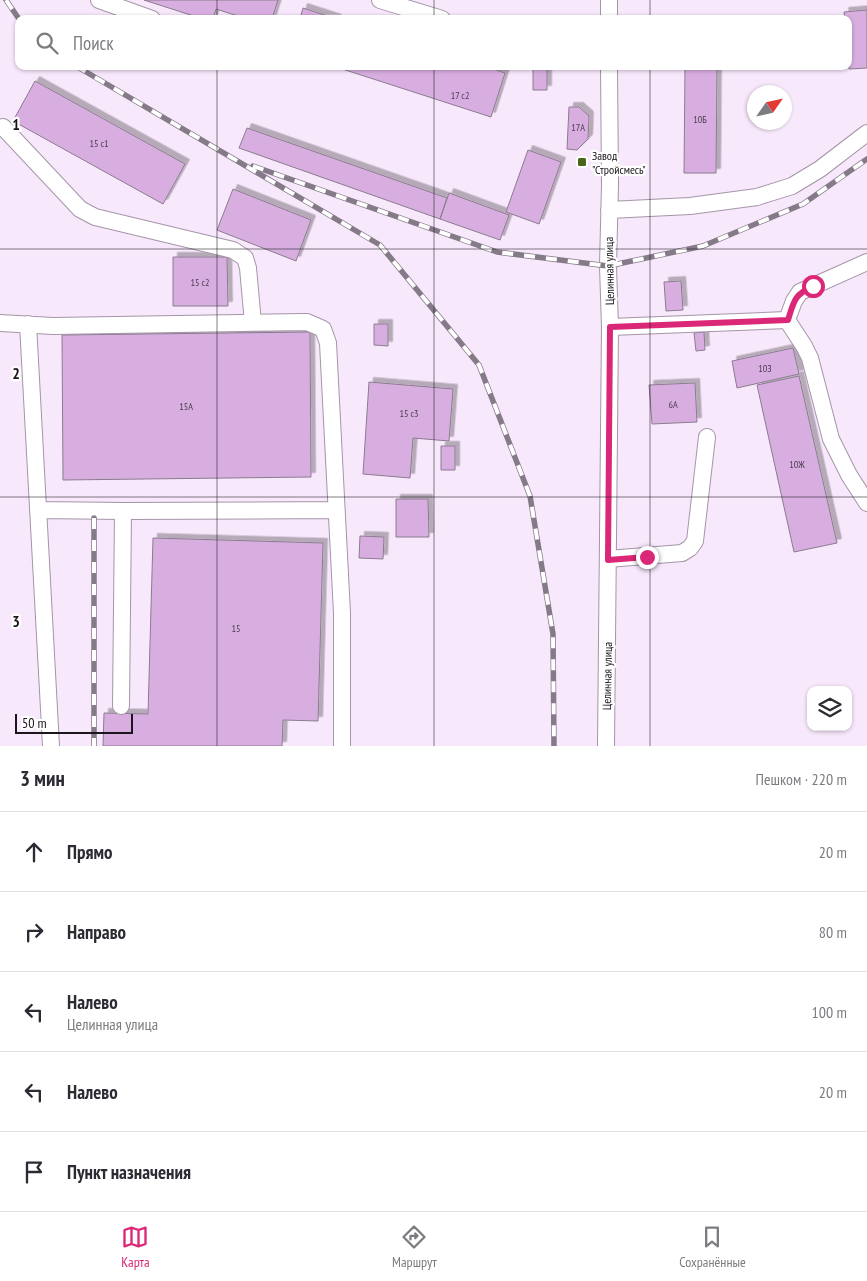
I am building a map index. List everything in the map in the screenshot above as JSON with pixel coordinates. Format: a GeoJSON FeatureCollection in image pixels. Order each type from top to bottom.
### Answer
{"type":"FeatureCollection","features":[{"type":"Feature","properties":{"kind":"street"},"geometry":{"type":"LineString","coordinates":[[99,0],[141,15]]}},
{"type":"Feature","properties":{"kind":"street"},"geometry":{"type":"LineString","coordinates":[[380,0],[429,15]]}},
{"type":"Feature","properties":{"kind":"street"},"geometry":{"type":"LineString","coordinates":[[609,0],[609,15]]}},
{"type":"Feature","properties":{"kind":"street","name":"Целинная улица"},"geometry":{"type":"LineString","coordinates":[[606,70],[610,184],[608,266],[610,327],[606,746]]}},
{"type":"Feature","properties":{"kind":"street"},"geometry":{"type":"LineString","coordinates":[[3,127],[80,209],[95,218],[234,250],[244,258],[248,268],[253,323]]}},
{"type":"Feature","properties":{"kind":"street"},"geometry":{"type":"LineString","coordinates":[[609,210],[690,206],[757,197],[792,186],[867,133]]}},
{"type":"Feature","properties":{"kind":"street"},"geometry":{"type":"LineString","coordinates":[[867,262],[800,292],[794,301],[788,320],[810,358],[831,438],[849,475],[867,503]]}},
{"type":"Feature","properties":{"kind":"street"},"geometry":{"type":"LineString","coordinates":[[610,327],[788,320]]}},
{"type":"Feature","properties":{"kind":"street"},"geometry":{"type":"LineString","coordinates":[[0,323],[53,326],[307,322],[322,329],[328,343],[342,613],[342,746]]}},
{"type":"Feature","properties":{"kind":"street"},"geometry":{"type":"LineString","coordinates":[[28,324],[51,746]]}},
{"type":"Feature","properties":{"kind":"street"},"geometry":{"type":"LineString","coordinates":[[608,560],[682,553],[690,548],[695,541],[698,522],[706,437]]}},
{"type":"Feature","properties":{"kind":"street"},"geometry":{"type":"LineString","coordinates":[[38,510],[123,512],[336,510]]}},
{"type":"Feature","properties":{"kind":"street"},"geometry":{"type":"LineString","coordinates":[[121,706],[123,512]]}},
{"type":"Feature","properties":{"kind":"building"},"geometry":{"type":"Polygon","coordinates":[[[144,0],[278,0],[273,15],[235,15],[216,9],[214,15],[191,15],[144,0]]]}},
{"type":"Feature","properties":{"kind":"building"},"geometry":{"type":"Polygon","coordinates":[[[303,8],[325,15],[301,15],[303,8]]]}},
{"type":"Feature","properties":{"kind":"building"},"geometry":{"type":"Polygon","coordinates":[[[867,10],[867,68],[852,69],[852,15],[844,15],[844,12],[867,10]]]}},
{"type":"Feature","properties":{"kind":"building"},"geometry":{"type":"Polygon","coordinates":[[[345,70],[496,70],[505,73],[491,117],[345,70]]]}},
{"type":"Feature","properties":{"kind":"building"},"geometry":{"type":"Polygon","coordinates":[[[533,70],[547,70],[547,90],[533,90],[533,70]]]}},
{"type":"Feature","properties":{"kind":"building"},"geometry":{"type":"Polygon","coordinates":[[[685,70],[717,70],[716,173],[684,173],[685,70]]]}},
{"type":"Feature","properties":{"kind":"building"},"geometry":{"type":"Polygon","coordinates":[[[35,81],[185,164],[163,204],[13,121],[35,81]]]}},
{"type":"Feature","properties":{"kind":"building"},"geometry":{"type":"Polygon","coordinates":[[[569,107],[579,107],[589,116],[588,139],[577,150],[567,149],[569,107]]]}},
{"type":"Feature","properties":{"kind":"building"},"geometry":{"type":"Polygon","coordinates":[[[247,128],[447,198],[440,219],[239,148],[247,128]]]}},
{"type":"Feature","properties":{"kind":"building"},"geometry":{"type":"Polygon","coordinates":[[[528,150],[561,162],[539,224],[506,212],[528,150]]]}},
{"type":"Feature","properties":{"kind":"building"},"geometry":{"type":"Polygon","coordinates":[[[233,189],[311,220],[296,261],[217,230],[233,189]]]}},
{"type":"Feature","properties":{"kind":"building"},"geometry":{"type":"Polygon","coordinates":[[[449,193],[509,215],[500,240],[440,219],[449,193]]]}},
{"type":"Feature","properties":{"kind":"building"},"geometry":{"type":"Polygon","coordinates":[[[173,257],[227,257],[228,306],[173,306],[173,257]]]}},
{"type":"Feature","properties":{"kind":"building"},"geometry":{"type":"Polygon","coordinates":[[[681,281],[683,310],[666,311],[664,282],[681,281]]]}},
{"type":"Feature","properties":{"kind":"building"},"geometry":{"type":"Polygon","coordinates":[[[374,324],[388,324],[388,346],[374,345],[374,324]]]}},
{"type":"Feature","properties":{"kind":"building"},"geometry":{"type":"Polygon","coordinates":[[[310,332],[311,477],[63,480],[62,335],[310,332]]]}},
{"type":"Feature","properties":{"kind":"building"},"geometry":{"type":"Polygon","coordinates":[[[704,332],[705,350],[696,351],[694,333],[704,332]]]}},
{"type":"Feature","properties":{"kind":"building"},"geometry":{"type":"Polygon","coordinates":[[[793,348],[799,374],[737,388],[732,361],[793,348]]]}},
{"type":"Feature","properties":{"kind":"building"},"geometry":{"type":"Polygon","coordinates":[[[799,376],[837,543],[794,552],[757,385],[799,376]]]}},
{"type":"Feature","properties":{"kind":"building"},"geometry":{"type":"Polygon","coordinates":[[[369,382],[453,389],[449,441],[413,438],[410,478],[363,474],[369,382]]]}},
{"type":"Feature","properties":{"kind":"building"},"geometry":{"type":"Polygon","coordinates":[[[695,383],[697,422],[652,424],[649,385],[695,383]]]}},
{"type":"Feature","properties":{"kind":"building"},"geometry":{"type":"Polygon","coordinates":[[[441,446],[455,446],[455,470],[441,470],[441,446]]]}},
{"type":"Feature","properties":{"kind":"building"},"geometry":{"type":"Polygon","coordinates":[[[396,499],[428,499],[429,537],[396,537],[396,499]]]}},
{"type":"Feature","properties":{"kind":"building"},"geometry":{"type":"Polygon","coordinates":[[[360,536],[384,537],[383,559],[359,558],[360,536]]]}},
{"type":"Feature","properties":{"kind":"building"},"geometry":{"type":"Polygon","coordinates":[[[153,538],[323,543],[318,721],[283,720],[282,746],[103,746],[104,713],[148,714],[153,538]]]}},
{"type":"Feature","properties":{"kind":"railway"},"geometry":{"type":"LineString","coordinates":[[6,0],[16,15]]}},
{"type":"Feature","properties":{"kind":"railway"},"geometry":{"type":"LineString","coordinates":[[83,70],[380,245],[479,365],[530,496],[553,634],[554,746]]}},
{"type":"Feature","properties":{"kind":"railway"},"geometry":{"type":"LineString","coordinates":[[253,166],[497,252],[608,266],[703,246],[803,204],[867,159]]}},
{"type":"Feature","properties":{"kind":"railway"},"geometry":{"type":"LineString","coordinates":[[94,518],[94,746]]}},
{"type":"Feature","properties":{"kind":"place","name":"Завод \"Стройсмесь\""},"geometry":{"type":"Point","coordinates":[582,162]}},
{"type":"Feature","properties":{"kind":"route"},"geometry":{"type":"LineString","coordinates":[[647,557],[608,560],[610,327],[788,320],[794,301],[800,292],[813,286]]}}]}
